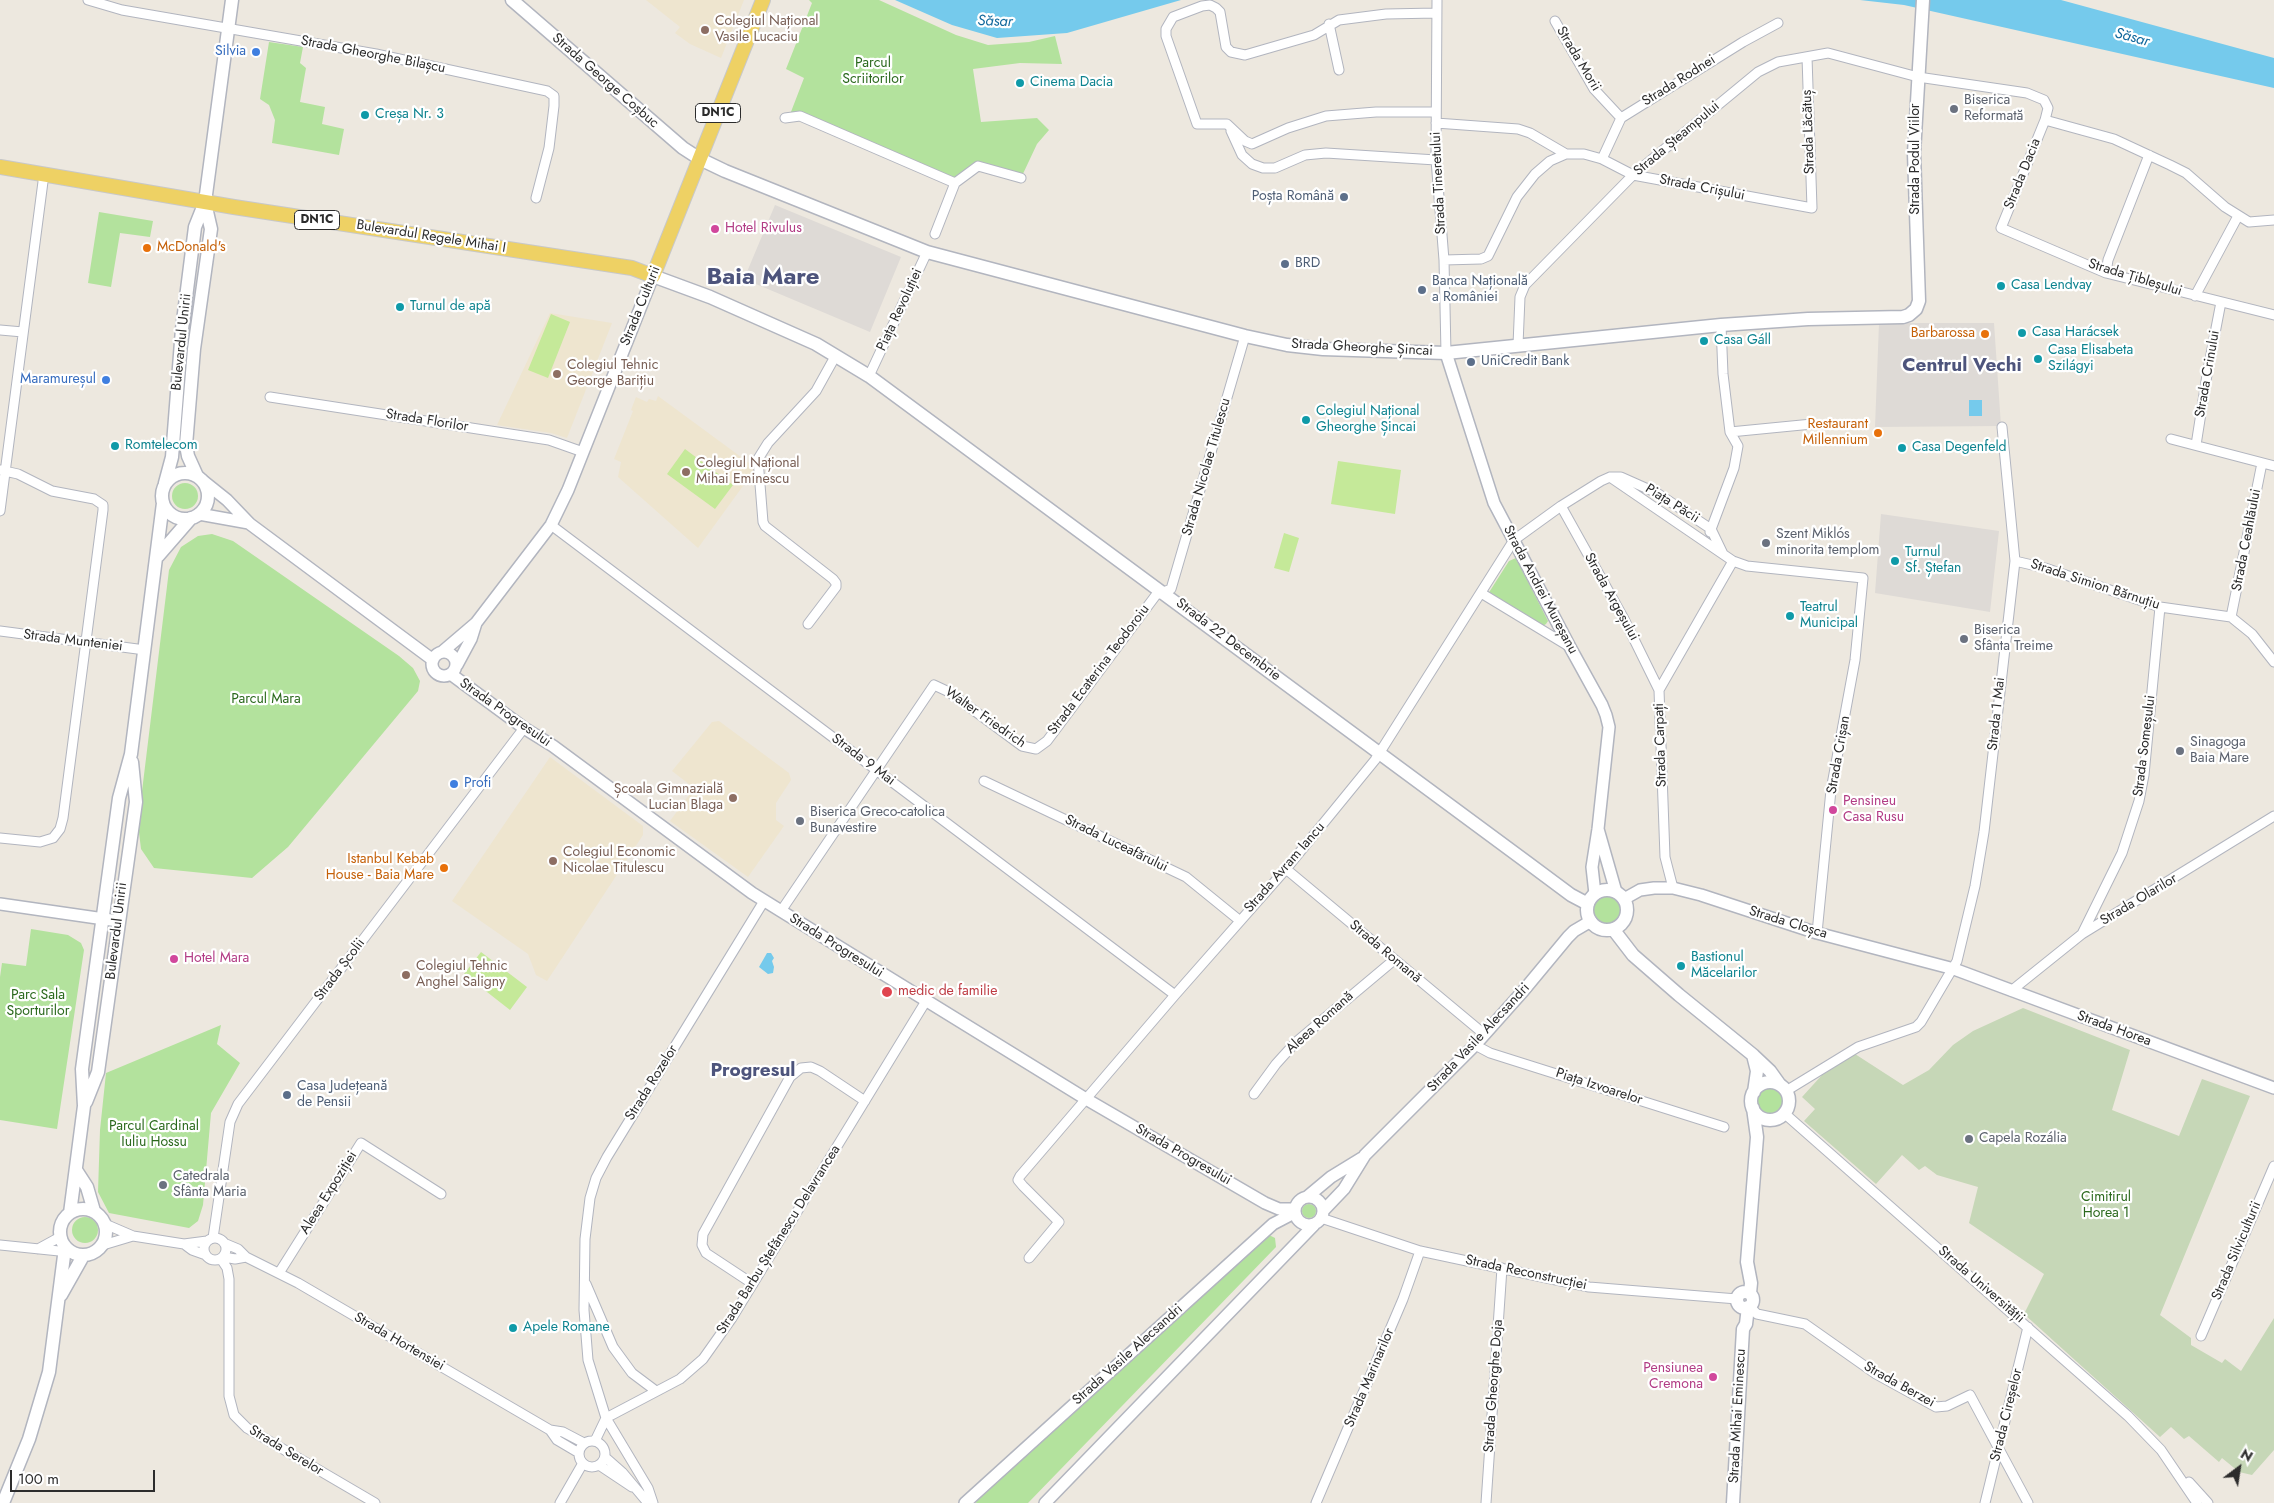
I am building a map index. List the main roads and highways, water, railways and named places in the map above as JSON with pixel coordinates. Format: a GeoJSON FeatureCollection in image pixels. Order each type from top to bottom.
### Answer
{"type":"FeatureCollection","features":[{"type":"Feature","properties":{"kind":"main road","name":"Bulevardul Unirii"},"geometry":{"type":"LineString","coordinates":[[70,1213],[84,1106],[82,1069],[119,798],[131,754],[158,556],[162,497],[172,457],[182,322],[195,227],[205,202],[232,0]]}},
{"type":"Feature","properties":{"kind":"main road","name":"Strada George Coșbuc"},"geometry":{"type":"LineString","coordinates":[[512,0],[683,148],[700,159]]}},
{"type":"Feature","properties":{"kind":"main road","name":"Strada Culturii"},"geometry":{"type":"LineString","coordinates":[[653,276],[763,0]]}},
{"type":"Feature","properties":{"kind":"main road","name":"Strada Podul Viilor"},"geometry":{"type":"LineString","coordinates":[[1909,315],[1916,309],[1919,301],[1914,153],[1924,6]]}},
{"type":"Feature","properties":{"kind":"main road","name":"Piața Revoluției"},"geometry":{"type":"LineString","coordinates":[[700,159],[725,171],[927,252]]}},
{"type":"Feature","properties":{"kind":"main road","name":"Bulevardul Regele Mihai I"},"geometry":{"type":"LineString","coordinates":[[0,167],[205,202],[632,268],[653,276]]}},
{"type":"Feature","properties":{"kind":"main road","name":"Bulevardul Unirii"},"geometry":{"type":"LineString","coordinates":[[158,556],[195,516],[204,510],[208,497],[208,491],[188,456],[194,349],[211,229],[205,202]]}},
{"type":"Feature","properties":{"kind":"main road","name":"Strada Gheorghe Șincai"},"geometry":{"type":"LineString","coordinates":[[927,252],[1245,336],[1288,345],[1323,349],[1446,352],[1808,319],[1909,315]]}},
{"type":"Feature","properties":{"kind":"main road","name":"Strada 22 Decembrie"},"geometry":{"type":"LineString","coordinates":[[653,276],[710,297],[836,355],[868,376],[1571,894],[1592,899]]}},
{"type":"Feature","properties":{"kind":"main road"},"geometry":{"type":"LineString","coordinates":[[165,483],[176,474],[183,472],[200,478]]}},
{"type":"Feature","properties":{"kind":"main road"},"geometry":{"type":"LineString","coordinates":[[163,504],[177,518],[195,516]]}},
{"type":"Feature","properties":{"kind":"main road","name":"Bulevardul Unirii"},"geometry":{"type":"LineString","coordinates":[[84,1106],[98,1072],[136,802],[131,754]]}},
{"type":"Feature","properties":{"kind":"main road"},"geometry":{"type":"LineString","coordinates":[[1603,890],[1620,895],[1627,909],[1625,919],[1613,929],[1601,928],[1591,921],[1588,911],[1592,899],[1603,890]]}},
{"type":"Feature","properties":{"kind":"main road"},"geometry":{"type":"LineString","coordinates":[[1613,929],[1626,948],[1753,1055],[1770,1071],[1783,1088],[1789,1104],[1780,1116],[1757,1137]]}},
{"type":"Feature","properties":{"kind":"main road"},"geometry":{"type":"LineString","coordinates":[[1753,1055],[1757,1075],[1752,1098],[1753,1108],[1761,1118],[1767,1120],[1780,1116]]}},
{"type":"Feature","properties":{"kind":"main road"},"geometry":{"type":"LineString","coordinates":[[1754,1092],[1764,1084],[1774,1083],[1783,1088]]}},
{"type":"Feature","properties":{"kind":"main road","name":"Strada Mihai Eminescu"},"geometry":{"type":"LineString","coordinates":[[1733,1503],[1743,1329],[1746,1324],[1743,1272],[1747,1262],[1757,1137],[1753,1108]]}},
{"type":"Feature","properties":{"kind":"main road"},"geometry":{"type":"LineString","coordinates":[[65,1247],[83,1256],[95,1253],[103,1245],[106,1237],[105,1224],[94,1211],[87,1187],[76,1170]]}},
{"type":"Feature","properties":{"kind":"main road"},"geometry":{"type":"LineString","coordinates":[[3,1503],[24,1454],[49,1372],[65,1247],[61,1224],[70,1213],[82,1209],[94,1211]]}},
{"type":"Feature","properties":{"kind":"main road"},"geometry":{"type":"LineString","coordinates":[[59,1299],[83,1256]]}},
{"type":"Feature","properties":{"kind":"water","name":"Săsar"},"geometry":{"type":"Polygon","coordinates":[[[895,0],[1181,0],[1067,33],[997,38],[952,25],[895,0]]]}},
{"type":"Feature","properties":{"kind":"water","name":"Săsar"},"geometry":{"type":"Polygon","coordinates":[[[1860,0],[2061,0],[2274,58],[2274,88],[1904,5],[1860,0]]]}},
{"type":"Feature","properties":{"kind":"water"},"geometry":{"type":"Polygon","coordinates":[[[1969,400],[1982,400],[1982,416],[1969,416],[1969,400]]]}},
{"type":"Feature","properties":{"kind":"water"},"geometry":{"type":"Polygon","coordinates":[[[767,953],[771,953],[774,958],[772,961],[773,973],[768,974],[759,967],[767,953]]]}},
{"type":"Feature","properties":{"kind":"place","name":"Colegiul Național Vasile Lucaciu"},"geometry":{"type":"Point","coordinates":[705,30]}},
{"type":"Feature","properties":{"kind":"place","name":"Silvia"},"geometry":{"type":"Point","coordinates":[256,52]}},
{"type":"Feature","properties":{"kind":"place","name":"Cinema Dacia"},"geometry":{"type":"Point","coordinates":[1020,83]}},
{"type":"Feature","properties":{"kind":"place","name":"Biserica Reformată"},"geometry":{"type":"Point","coordinates":[1954,109]}},
{"type":"Feature","properties":{"kind":"place","name":"Creșa Nr. 3"},"geometry":{"type":"Point","coordinates":[365,115]}},
{"type":"Feature","properties":{"kind":"place","name":"Poșta Română"},"geometry":{"type":"Point","coordinates":[1344,197]}},
{"type":"Feature","properties":{"kind":"place","name":"Hotel Rivulus"},"geometry":{"type":"Point","coordinates":[715,229]}},
{"type":"Feature","properties":{"kind":"place","name":"McDonald's"},"geometry":{"type":"Point","coordinates":[147,248]}},
{"type":"Feature","properties":{"kind":"place","name":"BRD"},"geometry":{"type":"Point","coordinates":[1285,264]}},
{"type":"Feature","properties":{"kind":"place","name":"Casa Lendvay"},"geometry":{"type":"Point","coordinates":[2001,286]}},
{"type":"Feature","properties":{"kind":"place","name":"Banca Națională a României"},"geometry":{"type":"Point","coordinates":[1422,290]}},
{"type":"Feature","properties":{"kind":"place","name":"Turnul de apă"},"geometry":{"type":"Point","coordinates":[400,307]}},
{"type":"Feature","properties":{"kind":"place","name":"Casa Harácsek"},"geometry":{"type":"Point","coordinates":[2022,333]}},
{"type":"Feature","properties":{"kind":"place","name":"Barbarossa"},"geometry":{"type":"Point","coordinates":[1985,334]}},
{"type":"Feature","properties":{"kind":"place","name":"Casa Gáll"},"geometry":{"type":"Point","coordinates":[1704,341]}},
{"type":"Feature","properties":{"kind":"place","name":"Casa Elisabeta Szilágyi"},"geometry":{"type":"Point","coordinates":[2038,359]}},
{"type":"Feature","properties":{"kind":"place","name":"UniCredit Bank"},"geometry":{"type":"Point","coordinates":[1471,362]}},
{"type":"Feature","properties":{"kind":"place","name":"Colegiul Tehnic George Barițiu"},"geometry":{"type":"Point","coordinates":[557,374]}},
{"type":"Feature","properties":{"kind":"place","name":"Maramureșul"},"geometry":{"type":"Point","coordinates":[106,380]}},
{"type":"Feature","properties":{"kind":"place","name":"Colegiul Național Gheorghe Șincai"},"geometry":{"type":"Point","coordinates":[1306,420]}},
{"type":"Feature","properties":{"kind":"place","name":"Restaurant Millennium"},"geometry":{"type":"Point","coordinates":[1878,433]}},
{"type":"Feature","properties":{"kind":"place","name":"Romtelecom"},"geometry":{"type":"Point","coordinates":[115,446]}},
{"type":"Feature","properties":{"kind":"place","name":"Casa Degenfeld"},"geometry":{"type":"Point","coordinates":[1902,448]}},
{"type":"Feature","properties":{"kind":"place","name":"Colegiul Național Mihai Eminescu"},"geometry":{"type":"Point","coordinates":[686,472]}},
{"type":"Feature","properties":{"kind":"place","name":"Szent Miklós minorita templom"},"geometry":{"type":"Point","coordinates":[1766,543]}},
{"type":"Feature","properties":{"kind":"place","name":"Turnul Sf. Ștefan"},"geometry":{"type":"Point","coordinates":[1895,561]}},
{"type":"Feature","properties":{"kind":"place","name":"Teatrul Municipal"},"geometry":{"type":"Point","coordinates":[1790,616]}},
{"type":"Feature","properties":{"kind":"place","name":"Biserica Sfânta Treime"},"geometry":{"type":"Point","coordinates":[1964,639]}},
{"type":"Feature","properties":{"kind":"place","name":"Sinagoga Baia Mare"},"geometry":{"type":"Point","coordinates":[2180,751]}},
{"type":"Feature","properties":{"kind":"place","name":"Profi"},"geometry":{"type":"Point","coordinates":[454,784]}},
{"type":"Feature","properties":{"kind":"place","name":"Școala Gimnazială Lucian Blaga"},"geometry":{"type":"Point","coordinates":[733,798]}},
{"type":"Feature","properties":{"kind":"place","name":"Pensineu Casa Rusu"},"geometry":{"type":"Point","coordinates":[1833,810]}},
{"type":"Feature","properties":{"kind":"place","name":"Biserica Greco-catolica Bunavestire"},"geometry":{"type":"Point","coordinates":[800,821]}},
{"type":"Feature","properties":{"kind":"place","name":"Colegiul Economic Nicolae Titulescu"},"geometry":{"type":"Point","coordinates":[553,861]}},
{"type":"Feature","properties":{"kind":"place","name":"Istanbul Kebab House - Baia Mare"},"geometry":{"type":"Point","coordinates":[444,868]}},
{"type":"Feature","properties":{"kind":"place","name":"Hotel Mara"},"geometry":{"type":"Point","coordinates":[174,959]}},
{"type":"Feature","properties":{"kind":"place","name":"Bastionul Măcelarilor"},"geometry":{"type":"Point","coordinates":[1681,966]}},
{"type":"Feature","properties":{"kind":"place","name":"Colegiul Tehnic Anghel Saligny"},"geometry":{"type":"Point","coordinates":[406,975]}},
{"type":"Feature","properties":{"kind":"place","name":"medic de familie"},"geometry":{"type":"Point","coordinates":[887,992]}},
{"type":"Feature","properties":{"kind":"place","name":"Casa Județeană de Pensii"},"geometry":{"type":"Point","coordinates":[287,1095]}},
{"type":"Feature","properties":{"kind":"place","name":"Capela Rozália"},"geometry":{"type":"Point","coordinates":[1969,1139]}},
{"type":"Feature","properties":{"kind":"place","name":"Catedrala Sfânta Maria"},"geometry":{"type":"Point","coordinates":[163,1185]}},
{"type":"Feature","properties":{"kind":"place","name":"Apele Romane"},"geometry":{"type":"Point","coordinates":[513,1328]}},
{"type":"Feature","properties":{"kind":"place","name":"Pensiunea Cremona"},"geometry":{"type":"Point","coordinates":[1713,1377]}},
{"type":"Feature","properties":{"kind":"district","name":"Baia Mare"},"geometry":{"type":"Point","coordinates":[763,278]}},
{"type":"Feature","properties":{"kind":"district","name":"Centrul Vechi"},"geometry":{"type":"Point","coordinates":[1962,366]}},
{"type":"Feature","properties":{"kind":"district","name":"Progresul"},"geometry":{"type":"Point","coordinates":[753,1071]}},
{"type":"Feature","properties":{"kind":"park label","name":"Parcul Scriitorilor"},"geometry":{"type":"Point","coordinates":[873,72]}},
{"type":"Feature","properties":{"kind":"park label","name":"Parcul Mara"},"geometry":{"type":"Point","coordinates":[266,700]}},
{"type":"Feature","properties":{"kind":"park label","name":"Parc Sala Sporturilor"},"geometry":{"type":"Point","coordinates":[38,1004]}},
{"type":"Feature","properties":{"kind":"park label","name":"Parcul Cardinal Iuliu Hossu"},"geometry":{"type":"Point","coordinates":[154,1136]}},
{"type":"Feature","properties":{"kind":"park label","name":"Cimitirul Horea 1"},"geometry":{"type":"Point","coordinates":[2106,1206]}}]}
